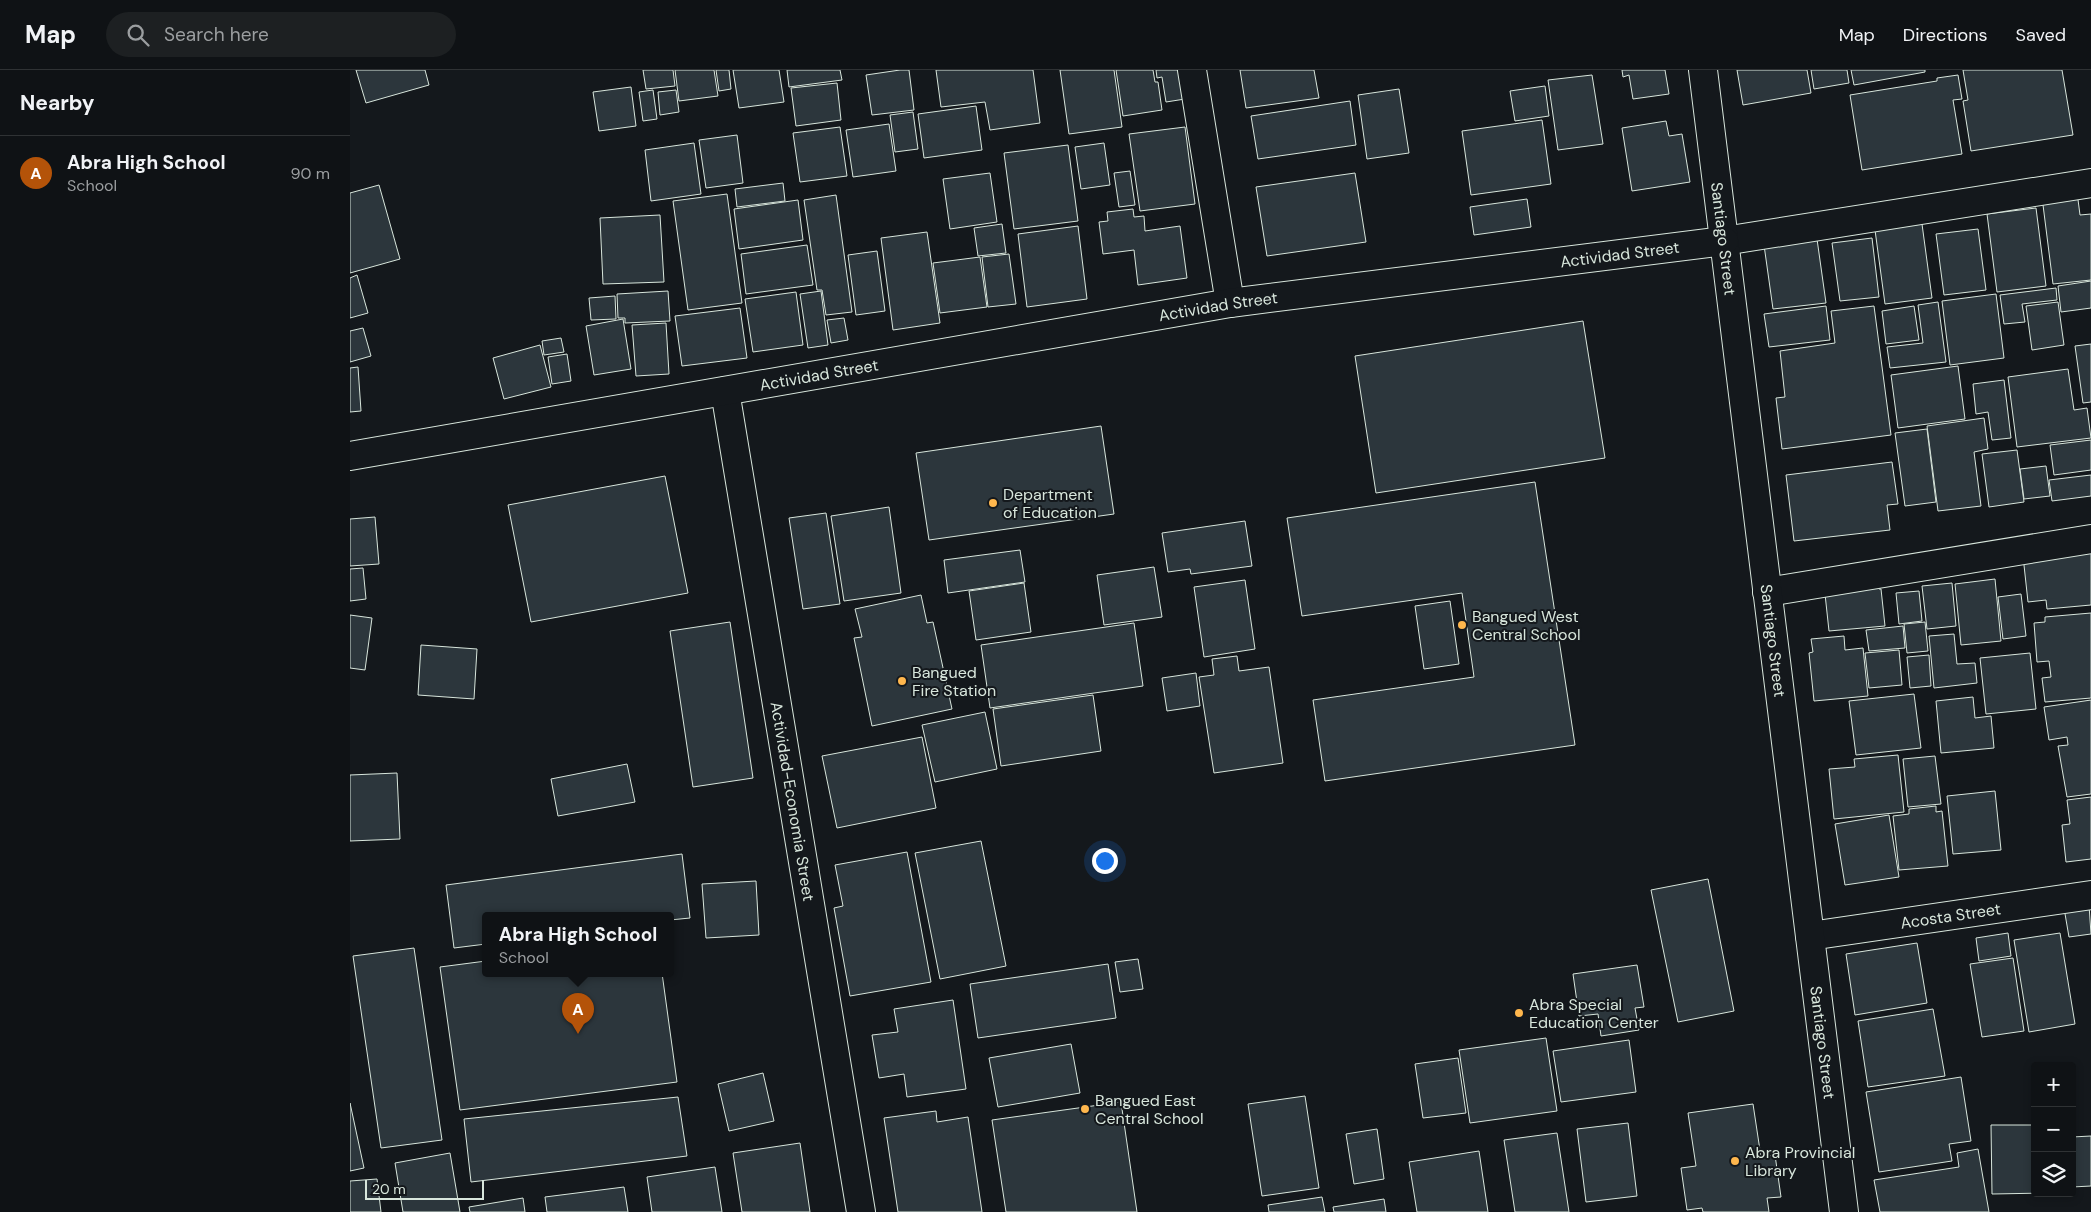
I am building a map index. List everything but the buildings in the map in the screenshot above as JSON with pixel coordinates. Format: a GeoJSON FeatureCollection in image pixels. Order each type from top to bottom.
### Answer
{"type":"FeatureCollection","features":[{"type":"Feature","properties":{"kind":"street"},"geometry":{"type":"LineString","coordinates":[[1192,70],[1230,303]]}},
{"type":"Feature","properties":{"kind":"street","name":"Santiago Street"},"geometry":{"type":"LineString","coordinates":[[1703,70],[1844,1212]]}},
{"type":"Feature","properties":{"kind":"street","name":"Actividad Street"},"geometry":{"type":"LineString","coordinates":[[350,456],[1230,303],[1724,241],[2091,183]]}},
{"type":"Feature","properties":{"kind":"street","name":"Actividad-Economia Street"},"geometry":{"type":"LineString","coordinates":[[725,391],[861,1212]]}},
{"type":"Feature","properties":{"kind":"street"},"geometry":{"type":"LineString","coordinates":[[1767,592],[2091,539]]}},
{"type":"Feature","properties":{"kind":"street","name":"Acosta Street"},"geometry":{"type":"LineString","coordinates":[[1810,936],[2091,895]]}},
{"type":"Feature","properties":{"kind":"place","name":"Department of Education"},"geometry":{"type":"Point","coordinates":[993,503]}},
{"type":"Feature","properties":{"kind":"place","name":"Bangued West Central School"},"geometry":{"type":"Point","coordinates":[1462,625]}},
{"type":"Feature","properties":{"kind":"place","name":"Bangued Fire Station"},"geometry":{"type":"Point","coordinates":[902,681]}},
{"type":"Feature","properties":{"kind":"place","name":"Abra Special Education Center"},"geometry":{"type":"Point","coordinates":[1519,1013]}},
{"type":"Feature","properties":{"kind":"place","name":"Abra High School"},"geometry":{"type":"Point","coordinates":[578,1034]}},
{"type":"Feature","properties":{"kind":"place","name":"Bangued East Central School"},"geometry":{"type":"Point","coordinates":[1085,1109]}},
{"type":"Feature","properties":{"kind":"place","name":"Abra Provincial Library"},"geometry":{"type":"Point","coordinates":[1735,1161]}}]}
